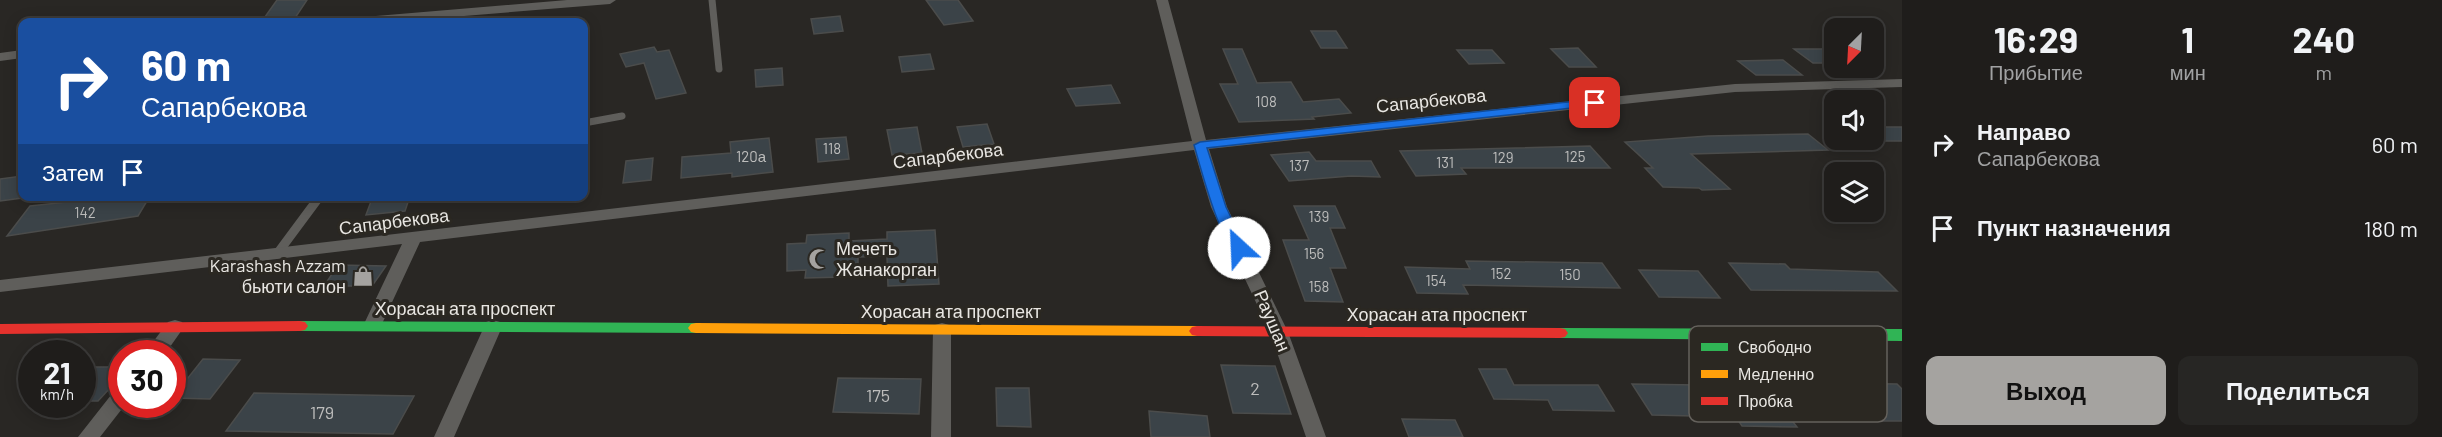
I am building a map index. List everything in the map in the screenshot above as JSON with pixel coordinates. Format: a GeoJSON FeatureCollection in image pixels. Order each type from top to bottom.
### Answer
{"type":"FeatureCollection","features":[{"type":"Feature","properties":{"kind":"main road","name":"Хорасан ата проспект"},"geometry":{"type":"LineString","coordinates":[[0,329],[372,326],[1689,334]]}},
{"type":"Feature","properties":{"kind":"main road","name":"Хорасан ата проспект"},"geometry":{"type":"LineString","coordinates":[[1887,335],[1902,335]]}},
{"type":"Feature","properties":{"kind":"street"},"geometry":{"type":"LineString","coordinates":[[399,18],[610,0]]}},
{"type":"Feature","properties":{"kind":"street","name":"Раушан"},"geometry":{"type":"LineString","coordinates":[[1162,0],[1200,145],[1219,207],[1279,332],[1316,437]]}},
{"type":"Feature","properties":{"kind":"street"},"geometry":{"type":"LineString","coordinates":[[0,57],[18,55]]}},
{"type":"Feature","properties":{"kind":"street","name":"Сапарбекова"},"geometry":{"type":"LineString","coordinates":[[0,286],[276,256],[1200,145],[1735,88],[1902,83]]}},
{"type":"Feature","properties":{"kind":"street"},"geometry":{"type":"LineString","coordinates":[[372,326],[413,239]]}},
{"type":"Feature","properties":{"kind":"street"},"geometry":{"type":"LineString","coordinates":[[165,340],[175,327]]}},
{"type":"Feature","properties":{"kind":"street"},"geometry":{"type":"LineString","coordinates":[[444,437],[493,327]]}},
{"type":"Feature","properties":{"kind":"street"},"geometry":{"type":"LineString","coordinates":[[941,437],[942,330]]}},
{"type":"Feature","properties":{"kind":"street"},"geometry":{"type":"LineString","coordinates":[[88,437],[108,412]]}},
{"type":"Feature","properties":{"kind":"lane"},"geometry":{"type":"LineString","coordinates":[[712,0],[719,69]]}},
{"type":"Feature","properties":{"kind":"lane"},"geometry":{"type":"LineString","coordinates":[[588,122],[622,116]]}},
{"type":"Feature","properties":{"kind":"lane"},"geometry":{"type":"LineString","coordinates":[[276,256],[316,201]]}},
{"type":"Feature","properties":{"kind":"building"},"geometry":{"type":"Polygon","coordinates":[[[277,0],[307,0],[295,18],[264,18],[277,0]]]}},
{"type":"Feature","properties":{"kind":"building"},"geometry":{"type":"Polygon","coordinates":[[[926,0],[958,0],[973,21],[944,25],[926,0]]]}},
{"type":"Feature","properties":{"kind":"building"},"geometry":{"type":"Polygon","coordinates":[[[840,16],[843,31],[814,34],[811,19],[840,16]]]}},
{"type":"Feature","properties":{"kind":"building"},"geometry":{"type":"Polygon","coordinates":[[[1311,31],[1336,31],[1347,48],[1321,48],[1311,31]]]}},
{"type":"Feature","properties":{"kind":"building"},"geometry":{"type":"Polygon","coordinates":[[[654,47],[657,52],[669,50],[686,93],[656,99],[644,63],[626,67],[620,54],[654,47]]]}},
{"type":"Feature","properties":{"kind":"building"},"geometry":{"type":"Polygon","coordinates":[[[1578,48],[1596,67],[1569,67],[1551,49],[1578,48]]]}},
{"type":"Feature","properties":{"kind":"building"},"geometry":{"type":"Polygon","coordinates":[[[1223,49],[1242,49],[1257,83],[1291,82],[1303,102],[1339,99],[1351,113],[1312,117],[1314,119],[1239,122],[1220,84],[1238,84],[1223,49]]]}},
{"type":"Feature","properties":{"kind":"building"},"geometry":{"type":"Polygon","coordinates":[[[1794,49],[1824,49],[1824,63],[1813,63],[1794,49]]]}},
{"type":"Feature","properties":{"kind":"building"},"geometry":{"type":"Polygon","coordinates":[[[1457,50],[1492,50],[1504,63],[1469,64],[1457,50]]]}},
{"type":"Feature","properties":{"kind":"building"},"geometry":{"type":"Polygon","coordinates":[[[930,54],[934,69],[902,72],[899,57],[930,54]]]}},
{"type":"Feature","properties":{"kind":"building"},"geometry":{"type":"Polygon","coordinates":[[[1783,60],[1802,75],[1756,75],[1738,61],[1783,60]]]}},
{"type":"Feature","properties":{"kind":"building"},"geometry":{"type":"Polygon","coordinates":[[[782,68],[783,85],[756,87],[755,70],[782,68]]]}},
{"type":"Feature","properties":{"kind":"building"},"geometry":{"type":"Polygon","coordinates":[[[1111,85],[1120,103],[1076,106],[1067,89],[1111,85]]]}},
{"type":"Feature","properties":{"kind":"building"},"geometry":{"type":"Polygon","coordinates":[[[987,124],[994,144],[963,147],[957,127],[987,124]]]}},
{"type":"Feature","properties":{"kind":"building"},"geometry":{"type":"Polygon","coordinates":[[[917,127],[922,153],[892,155],[887,130],[917,127]]]}},
{"type":"Feature","properties":{"kind":"building"},"geometry":{"type":"Polygon","coordinates":[[[1884,127],[1902,127],[1902,141],[1884,141],[1884,127]]]}},
{"type":"Feature","properties":{"kind":"building"},"geometry":{"type":"Polygon","coordinates":[[[1808,134],[1824,147],[1824,150],[1828,150],[1691,154],[1730,189],[1702,190],[1663,187],[1645,168],[1653,168],[1625,142],[1708,136],[1808,134]]]}},
{"type":"Feature","properties":{"kind":"building"},"geometry":{"type":"Polygon","coordinates":[[[846,137],[849,159],[818,162],[816,139],[846,137]]]}},
{"type":"Feature","properties":{"kind":"building"},"geometry":{"type":"Polygon","coordinates":[[[769,138],[773,172],[732,177],[732,173],[681,178],[682,157],[731,153],[730,142],[769,138]]]}},
{"type":"Feature","properties":{"kind":"building"},"geometry":{"type":"Polygon","coordinates":[[[1590,146],[1610,168],[1461,168],[1466,174],[1416,176],[1400,151],[1590,146]]]}},
{"type":"Feature","properties":{"kind":"building"},"geometry":{"type":"Polygon","coordinates":[[[1309,152],[1316,161],[1371,161],[1380,177],[1351,176],[1289,181],[1271,155],[1309,152]]]}},
{"type":"Feature","properties":{"kind":"building"},"geometry":{"type":"Polygon","coordinates":[[[653,158],[651,180],[623,183],[626,161],[653,158]]]}},
{"type":"Feature","properties":{"kind":"building"},"geometry":{"type":"Polygon","coordinates":[[[18,177],[18,199],[0,201],[0,179],[18,177]]]}},
{"type":"Feature","properties":{"kind":"building"},"geometry":{"type":"Polygon","coordinates":[[[76,201],[147,201],[138,216],[7,236],[30,206],[76,201]]]}},
{"type":"Feature","properties":{"kind":"building"},"geometry":{"type":"Polygon","coordinates":[[[371,201],[408,201],[405,211],[366,215],[371,201]]]}},
{"type":"Feature","properties":{"kind":"building"},"geometry":{"type":"Polygon","coordinates":[[[1294,206],[1335,206],[1345,228],[1330,228],[1346,268],[1330,268],[1343,302],[1305,301],[1283,240],[1309,240],[1294,206]]]}},
{"type":"Feature","properties":{"kind":"building"},"geometry":{"type":"Polygon","coordinates":[[[935,230],[939,284],[888,286],[887,256],[858,257],[858,263],[852,264],[852,268],[844,269],[844,277],[805,278],[806,270],[787,271],[787,244],[806,243],[807,235],[849,233],[849,241],[887,239],[887,232],[935,230]]]}},
{"type":"Feature","properties":{"kind":"building"},"geometry":{"type":"Polygon","coordinates":[[[1466,261],[1602,263],[1620,288],[1463,285],[1468,294],[1417,293],[1405,267],[1470,269],[1466,261]]]}},
{"type":"Feature","properties":{"kind":"building"},"geometry":{"type":"Polygon","coordinates":[[[1729,263],[1785,264],[1790,269],[1878,272],[1897,291],[1751,290],[1729,263]]]}},
{"type":"Feature","properties":{"kind":"building"},"geometry":{"type":"Polygon","coordinates":[[[338,265],[386,266],[372,286],[324,286],[338,265]]]}},
{"type":"Feature","properties":{"kind":"building"},"geometry":{"type":"Polygon","coordinates":[[[1639,270],[1698,271],[1720,298],[1659,297],[1639,270]]]}},
{"type":"Feature","properties":{"kind":"building"},"geometry":{"type":"Polygon","coordinates":[[[203,359],[240,360],[210,399],[186,398],[186,380],[203,359]]]}},
{"type":"Feature","properties":{"kind":"building"},"geometry":{"type":"Polygon","coordinates":[[[1221,365],[1275,366],[1291,414],[1233,413],[1221,365]]]}},
{"type":"Feature","properties":{"kind":"building"},"geometry":{"type":"Polygon","coordinates":[[[96,367],[108,367],[108,390],[96,401],[96,367]]]}},
{"type":"Feature","properties":{"kind":"building"},"geometry":{"type":"Polygon","coordinates":[[[1479,369],[1506,369],[1514,385],[1598,385],[1614,411],[1553,410],[1548,400],[1494,399],[1479,369]]]}},
{"type":"Feature","properties":{"kind":"building"},"geometry":{"type":"Polygon","coordinates":[[[838,378],[921,379],[919,414],[833,412],[838,378]]]}},
{"type":"Feature","properties":{"kind":"building"},"geometry":{"type":"Polygon","coordinates":[[[1632,384],[1689,385],[1689,416],[1652,415],[1632,384]]]}},
{"type":"Feature","properties":{"kind":"building"},"geometry":{"type":"Polygon","coordinates":[[[1887,384],[1897,384],[1902,389],[1902,421],[1887,421],[1887,384]]]}},
{"type":"Feature","properties":{"kind":"building"},"geometry":{"type":"Polygon","coordinates":[[[996,388],[1029,388],[1031,427],[997,426],[996,388]]]}},
{"type":"Feature","properties":{"kind":"building"},"geometry":{"type":"Polygon","coordinates":[[[254,393],[414,396],[393,434],[226,431],[254,393]]]}},
{"type":"Feature","properties":{"kind":"building"},"geometry":{"type":"Polygon","coordinates":[[[1149,411],[1207,416],[1210,437],[1151,437],[1149,411]]]}},
{"type":"Feature","properties":{"kind":"building"},"geometry":{"type":"Polygon","coordinates":[[[1402,419],[1455,420],[1463,437],[1409,437],[1402,419]]]}},
{"type":"Feature","properties":{"kind":"building"},"geometry":{"type":"Polygon","coordinates":[[[1739,422],[1793,422],[1797,427],[1742,426],[1739,422]]]}},
{"type":"Feature","properties":{"kind":"traffic: fast"},"geometry":{"type":"LineString","coordinates":[[300,326],[696,328]]}},
{"type":"Feature","properties":{"kind":"traffic: fast"},"geometry":{"type":"LineString","coordinates":[[1560,333],[1689,334]]}},
{"type":"Feature","properties":{"kind":"traffic: fast"},"geometry":{"type":"LineString","coordinates":[[1887,335],[1902,335]]}},
{"type":"Feature","properties":{"kind":"traffic: slow"},"geometry":{"type":"LineString","coordinates":[[696,328],[1197,331]]}},
{"type":"Feature","properties":{"kind":"traffic: jam"},"geometry":{"type":"LineString","coordinates":[[0,329],[300,326]]}},
{"type":"Feature","properties":{"kind":"traffic: jam"},"geometry":{"type":"LineString","coordinates":[[1197,331],[1560,333]]}},
{"type":"Feature","properties":{"kind":"place","name":"Мечеть Жанакорган"},"geometry":{"type":"Point","coordinates":[819,259]}},
{"type":"Feature","properties":{"kind":"place","name":"Karashash Azzam бьюти салон"},"geometry":{"type":"Point","coordinates":[363,276]}},
{"type":"Feature","properties":{"kind":"route"},"geometry":{"type":"LineString","coordinates":[[1239,248],[1219,207],[1200,145],[1595,103]]}}]}
